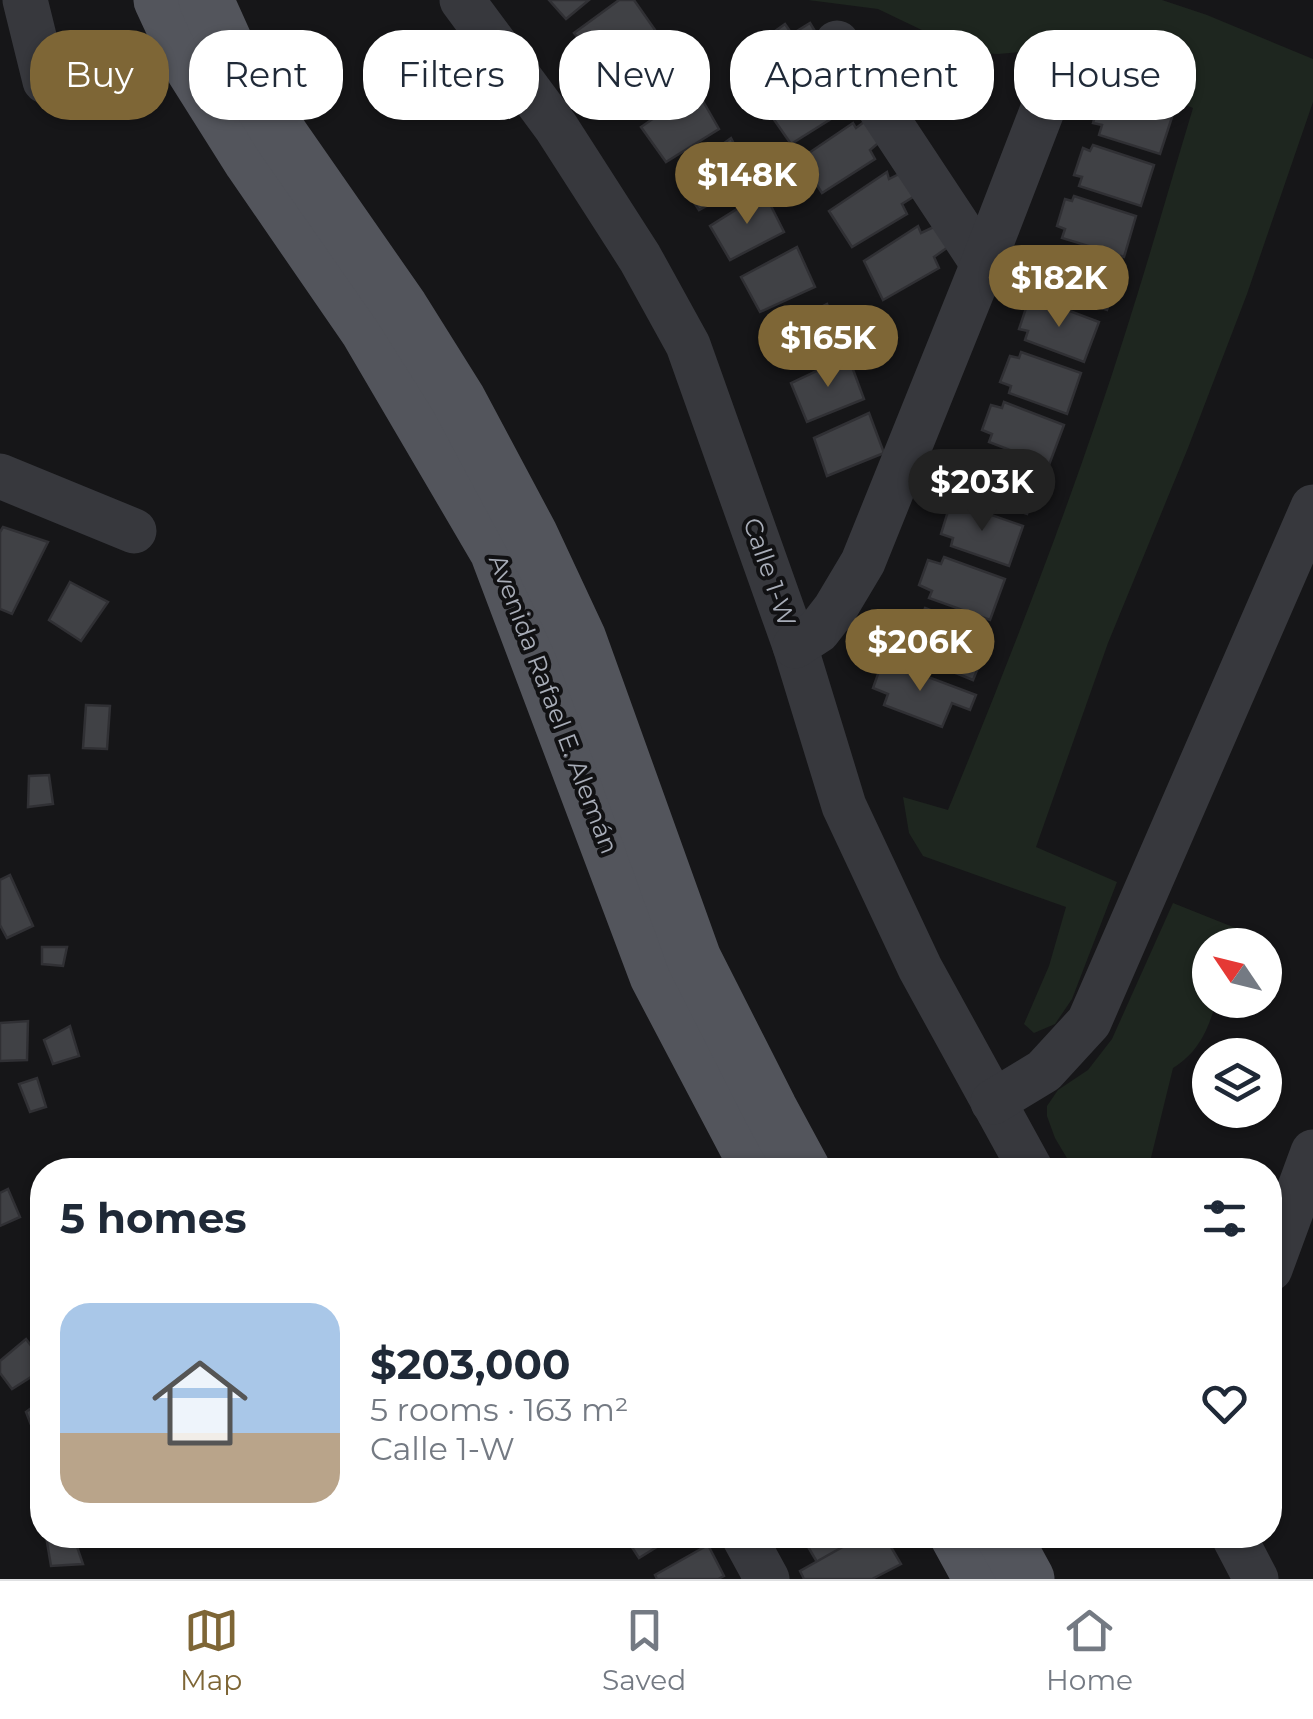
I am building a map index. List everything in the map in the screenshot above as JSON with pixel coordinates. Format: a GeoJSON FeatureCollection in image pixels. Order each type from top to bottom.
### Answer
{"type":"FeatureCollection","features":[{"type":"Feature","properties":{"kind":"main road","name":"Avenida Rafael E. Alemán"},"geometry":{"type":"LineString","coordinates":[[161,0],[193,69],[250,161],[368,332],[497,551],[657,976],[754,1158]]}},
{"type":"Feature","properties":{"kind":"main road","name":"Avenida Rafael E. Alemán"},"geometry":{"type":"LineString","coordinates":[[206,0],[230,51],[282,137],[458,399],[530,534],[579,639],[694,958],[797,1158]]}},
{"type":"Feature","properties":{"kind":"main road"},"geometry":{"type":"LineString","coordinates":[[964,1548],[981,1579]]}},
{"type":"Feature","properties":{"kind":"main road"},"geometry":{"type":"LineString","coordinates":[[1010,1548],[1027,1579]]}},
{"type":"Feature","properties":{"kind":"street"},"geometry":{"type":"LineString","coordinates":[[26,0],[33,30]]}},
{"type":"Feature","properties":{"kind":"street","name":"Calle 1-W"},"geometry":{"type":"LineString","coordinates":[[462,0],[556,128],[640,258],[688,344],[795,646],[844,806],[920,968],[1024,1158]]}},
{"type":"Feature","properties":{"kind":"street"},"geometry":{"type":"LineString","coordinates":[[888,120],[984,264]]}},
{"type":"Feature","properties":{"kind":"street"},"geometry":{"type":"LineString","coordinates":[[795,646],[818,631],[863,562],[1039,120]]}},
{"type":"Feature","properties":{"kind":"street"},"geometry":{"type":"LineString","coordinates":[[0,476],[134,531]]}},
{"type":"Feature","properties":{"kind":"street"},"geometry":{"type":"LineString","coordinates":[[994,1102],[1044,1071],[1089,1022],[1313,506]]}},
{"type":"Feature","properties":{"kind":"street"},"geometry":{"type":"LineString","coordinates":[[1282,1236],[1313,1152]]}},
{"type":"Feature","properties":{"kind":"street"},"geometry":{"type":"LineString","coordinates":[[750,1548],[767,1579]]}},
{"type":"Feature","properties":{"kind":"street"},"geometry":{"type":"LineString","coordinates":[[1239,1548],[1256,1579]]}},
{"type":"Feature","properties":{"kind":"shaded area"},"geometry":{"type":"Polygon","coordinates":[[[808,0],[1162,0],[1313,59],[1313,102],[1247,294],[1108,643],[1036,847],[1117,882],[1072,999],[1055,1024],[1034,1033],[1024,1024],[1049,966],[1066,907],[923,856],[909,833],[903,797],[948,810],[1019,633],[1085,454],[1189,120],[1196,120],[1196,30],[1014,30],[1014,53],[994,54],[994,30],[922,30],[878,9],[808,0]]]}},
{"type":"Feature","properties":{"kind":"shaded area"},"geometry":{"type":"Polygon","coordinates":[[[1173,903],[1236,928],[1192,928],[1192,1018],[1211,1018],[1202,1038],[1192,1038],[1192,1051],[1173,1068],[1151,1158],[1067,1158],[1055,1138],[1047,1106],[1058,1090],[1088,1070],[1112,1039],[1173,903]]]}},
{"type":"Feature","properties":{"kind":"building"},"geometry":{"type":"Polygon","coordinates":[[[549,0],[589,0],[566,19],[549,0]]]}},
{"type":"Feature","properties":{"kind":"building"},"geometry":{"type":"Polygon","coordinates":[[[619,0],[634,0],[655,30],[578,30],[619,0]]]}},
{"type":"Feature","properties":{"kind":"building"},"geometry":{"type":"Polygon","coordinates":[[[710,113],[719,129],[666,162],[641,127],[651,120],[710,120],[710,113]]]}},
{"type":"Feature","properties":{"kind":"building"},"geometry":{"type":"Polygon","coordinates":[[[774,120],[829,120],[791,144],[774,120]]]}},
{"type":"Feature","properties":{"kind":"building"},"geometry":{"type":"Polygon","coordinates":[[[869,120],[883,139],[870,150],[875,159],[822,193],[800,159],[853,123],[856,128],[869,120]]]}},
{"type":"Feature","properties":{"kind":"building"},"geometry":{"type":"Polygon","coordinates":[[[1171,120],[1160,154],[1099,135],[1102,125],[1093,123],[1171,120]]]}},
{"type":"Feature","properties":{"kind":"building"},"geometry":{"type":"Polygon","coordinates":[[[731,138],[753,180],[699,210],[677,177],[731,138]]]}},
{"type":"Feature","properties":{"kind":"building"},"geometry":{"type":"Polygon","coordinates":[[[1093,145],[1154,165],[1141,206],[1079,186],[1082,177],[1074,175],[1083,148],[1090,151],[1093,145]]]}},
{"type":"Feature","properties":{"kind":"building"},"geometry":{"type":"Polygon","coordinates":[[[887,172],[889,179],[903,172],[918,194],[902,204],[907,214],[852,247],[829,211],[887,172]]]}},
{"type":"Feature","properties":{"kind":"building"},"geometry":{"type":"Polygon","coordinates":[[[764,192],[784,232],[730,260],[710,226],[764,192]]]}},
{"type":"Feature","properties":{"kind":"building"},"geometry":{"type":"Polygon","coordinates":[[[1074,196],[1136,216],[1124,257],[1062,238],[1065,229],[1057,226],[1065,199],[1072,201],[1074,196]]]}},
{"type":"Feature","properties":{"kind":"building"},"geometry":{"type":"Polygon","coordinates":[[[938,225],[948,247],[934,257],[939,268],[883,300],[864,261],[918,226],[921,233],[938,225]]]}},
{"type":"Feature","properties":{"kind":"building"},"geometry":{"type":"Polygon","coordinates":[[[797,247],[815,287],[760,312],[741,277],[797,247]]]}},
{"type":"Feature","properties":{"kind":"building"},"geometry":{"type":"Polygon","coordinates":[[[1055,248],[1120,269],[1107,310],[1045,289],[1048,282],[1037,278],[1046,251],[1053,253],[1055,248]]]}},
{"type":"Feature","properties":{"kind":"building"},"geometry":{"type":"Polygon","coordinates":[[[1038,299],[1099,322],[1084,362],[1025,340],[1028,331],[1019,329],[1027,305],[1034,307],[1038,299]]]}},
{"type":"Feature","properties":{"kind":"building"},"geometry":{"type":"Polygon","coordinates":[[[827,304],[844,344],[783,367],[770,333],[827,304]]]}},
{"type":"Feature","properties":{"kind":"building"},"geometry":{"type":"Polygon","coordinates":[[[1021,352],[1081,373],[1067,414],[1009,393],[1011,386],[1000,382],[1010,356],[1019,358],[1021,352]]]}},
{"type":"Feature","properties":{"kind":"building"},"geometry":{"type":"Polygon","coordinates":[[[848,356],[864,399],[807,422],[791,383],[848,356]]]}},
{"type":"Feature","properties":{"kind":"building"},"geometry":{"type":"Polygon","coordinates":[[[1004,402],[1064,425],[1049,465],[989,442],[992,434],[982,430],[991,405],[1002,408],[1004,402]]]}},
{"type":"Feature","properties":{"kind":"building"},"geometry":{"type":"Polygon","coordinates":[[[869,413],[884,453],[827,476],[814,438],[869,413]]]}},
{"type":"Feature","properties":{"kind":"building"},"geometry":{"type":"Polygon","coordinates":[[[983,454],[1041,475],[1027,514],[969,494],[972,486],[961,482],[970,457],[980,461],[983,454]]]}},
{"type":"Feature","properties":{"kind":"building"},"geometry":{"type":"Polygon","coordinates":[[[963,505],[1023,526],[1009,566],[951,546],[953,538],[941,534],[949,508],[961,512],[963,505]]]}},
{"type":"Feature","properties":{"kind":"building"},"geometry":{"type":"Polygon","coordinates":[[[3,527],[48,542],[12,614],[0,609],[3,527]]]}},
{"type":"Feature","properties":{"kind":"building"},"geometry":{"type":"Polygon","coordinates":[[[944,557],[1005,579],[990,620],[929,598],[932,591],[919,585],[928,560],[941,564],[944,557]]]}},
{"type":"Feature","properties":{"kind":"building"},"geometry":{"type":"Polygon","coordinates":[[[70,582],[108,602],[81,641],[49,620],[70,582]]]}},
{"type":"Feature","properties":{"kind":"building"},"geometry":{"type":"Polygon","coordinates":[[[925,608],[984,631],[976,650],[984,653],[973,680],[941,667],[943,662],[906,648],[909,643],[895,637],[905,611],[921,618],[925,608]]]}},
{"type":"Feature","properties":{"kind":"building"},"geometry":{"type":"Polygon","coordinates":[[[883,660],[976,695],[970,710],[952,703],[942,727],[884,705],[888,694],[873,688],[883,660]]]}},
{"type":"Feature","properties":{"kind":"building"},"geometry":{"type":"Polygon","coordinates":[[[86,705],[110,706],[107,749],[83,748],[86,705]]]}},
{"type":"Feature","properties":{"kind":"building"},"geometry":{"type":"Polygon","coordinates":[[[49,775],[53,804],[28,807],[29,776],[49,775]]]}},
{"type":"Feature","properties":{"kind":"building"},"geometry":{"type":"Polygon","coordinates":[[[10,875],[33,926],[7,938],[0,925],[0,880],[10,875]]]}},
{"type":"Feature","properties":{"kind":"building"},"geometry":{"type":"Polygon","coordinates":[[[42,947],[67,947],[63,966],[42,964],[42,947]]]}},
{"type":"Feature","properties":{"kind":"building"},"geometry":{"type":"Polygon","coordinates":[[[28,1021],[27,1060],[0,1061],[0,1023],[28,1021]]]}},
{"type":"Feature","properties":{"kind":"building"},"geometry":{"type":"Polygon","coordinates":[[[70,1026],[79,1056],[53,1064],[44,1040],[70,1026]]]}},
{"type":"Feature","properties":{"kind":"building"},"geometry":{"type":"Polygon","coordinates":[[[37,1078],[46,1107],[30,1112],[19,1084],[37,1078]]]}},
{"type":"Feature","properties":{"kind":"building"},"geometry":{"type":"Polygon","coordinates":[[[8,1189],[20,1217],[0,1226],[0,1193],[8,1189]]]}},
{"type":"Feature","properties":{"kind":"building"},"geometry":{"type":"Polygon","coordinates":[[[26,1339],[30,1344],[30,1378],[12,1389],[0,1373],[0,1361],[26,1339]]]}},
{"type":"Feature","properties":{"kind":"building"},"geometry":{"type":"Polygon","coordinates":[[[48,1548],[77,1548],[83,1564],[51,1566],[48,1548]]]}},
{"type":"Feature","properties":{"kind":"building"},"geometry":{"type":"Polygon","coordinates":[[[632,1548],[655,1548],[639,1558],[632,1548]]]}},
{"type":"Feature","properties":{"kind":"building"},"geometry":{"type":"Polygon","coordinates":[[[703,1548],[710,1548],[724,1576],[657,1579],[655,1575],[703,1548]]]}},
{"type":"Feature","properties":{"kind":"building"},"geometry":{"type":"Polygon","coordinates":[[[809,1548],[841,1548],[817,1562],[809,1548]]]}},
{"type":"Feature","properties":{"kind":"building"},"geometry":{"type":"Polygon","coordinates":[[[841,1548],[892,1548],[901,1564],[872,1579],[804,1579],[800,1571],[841,1548]]]}}]}
